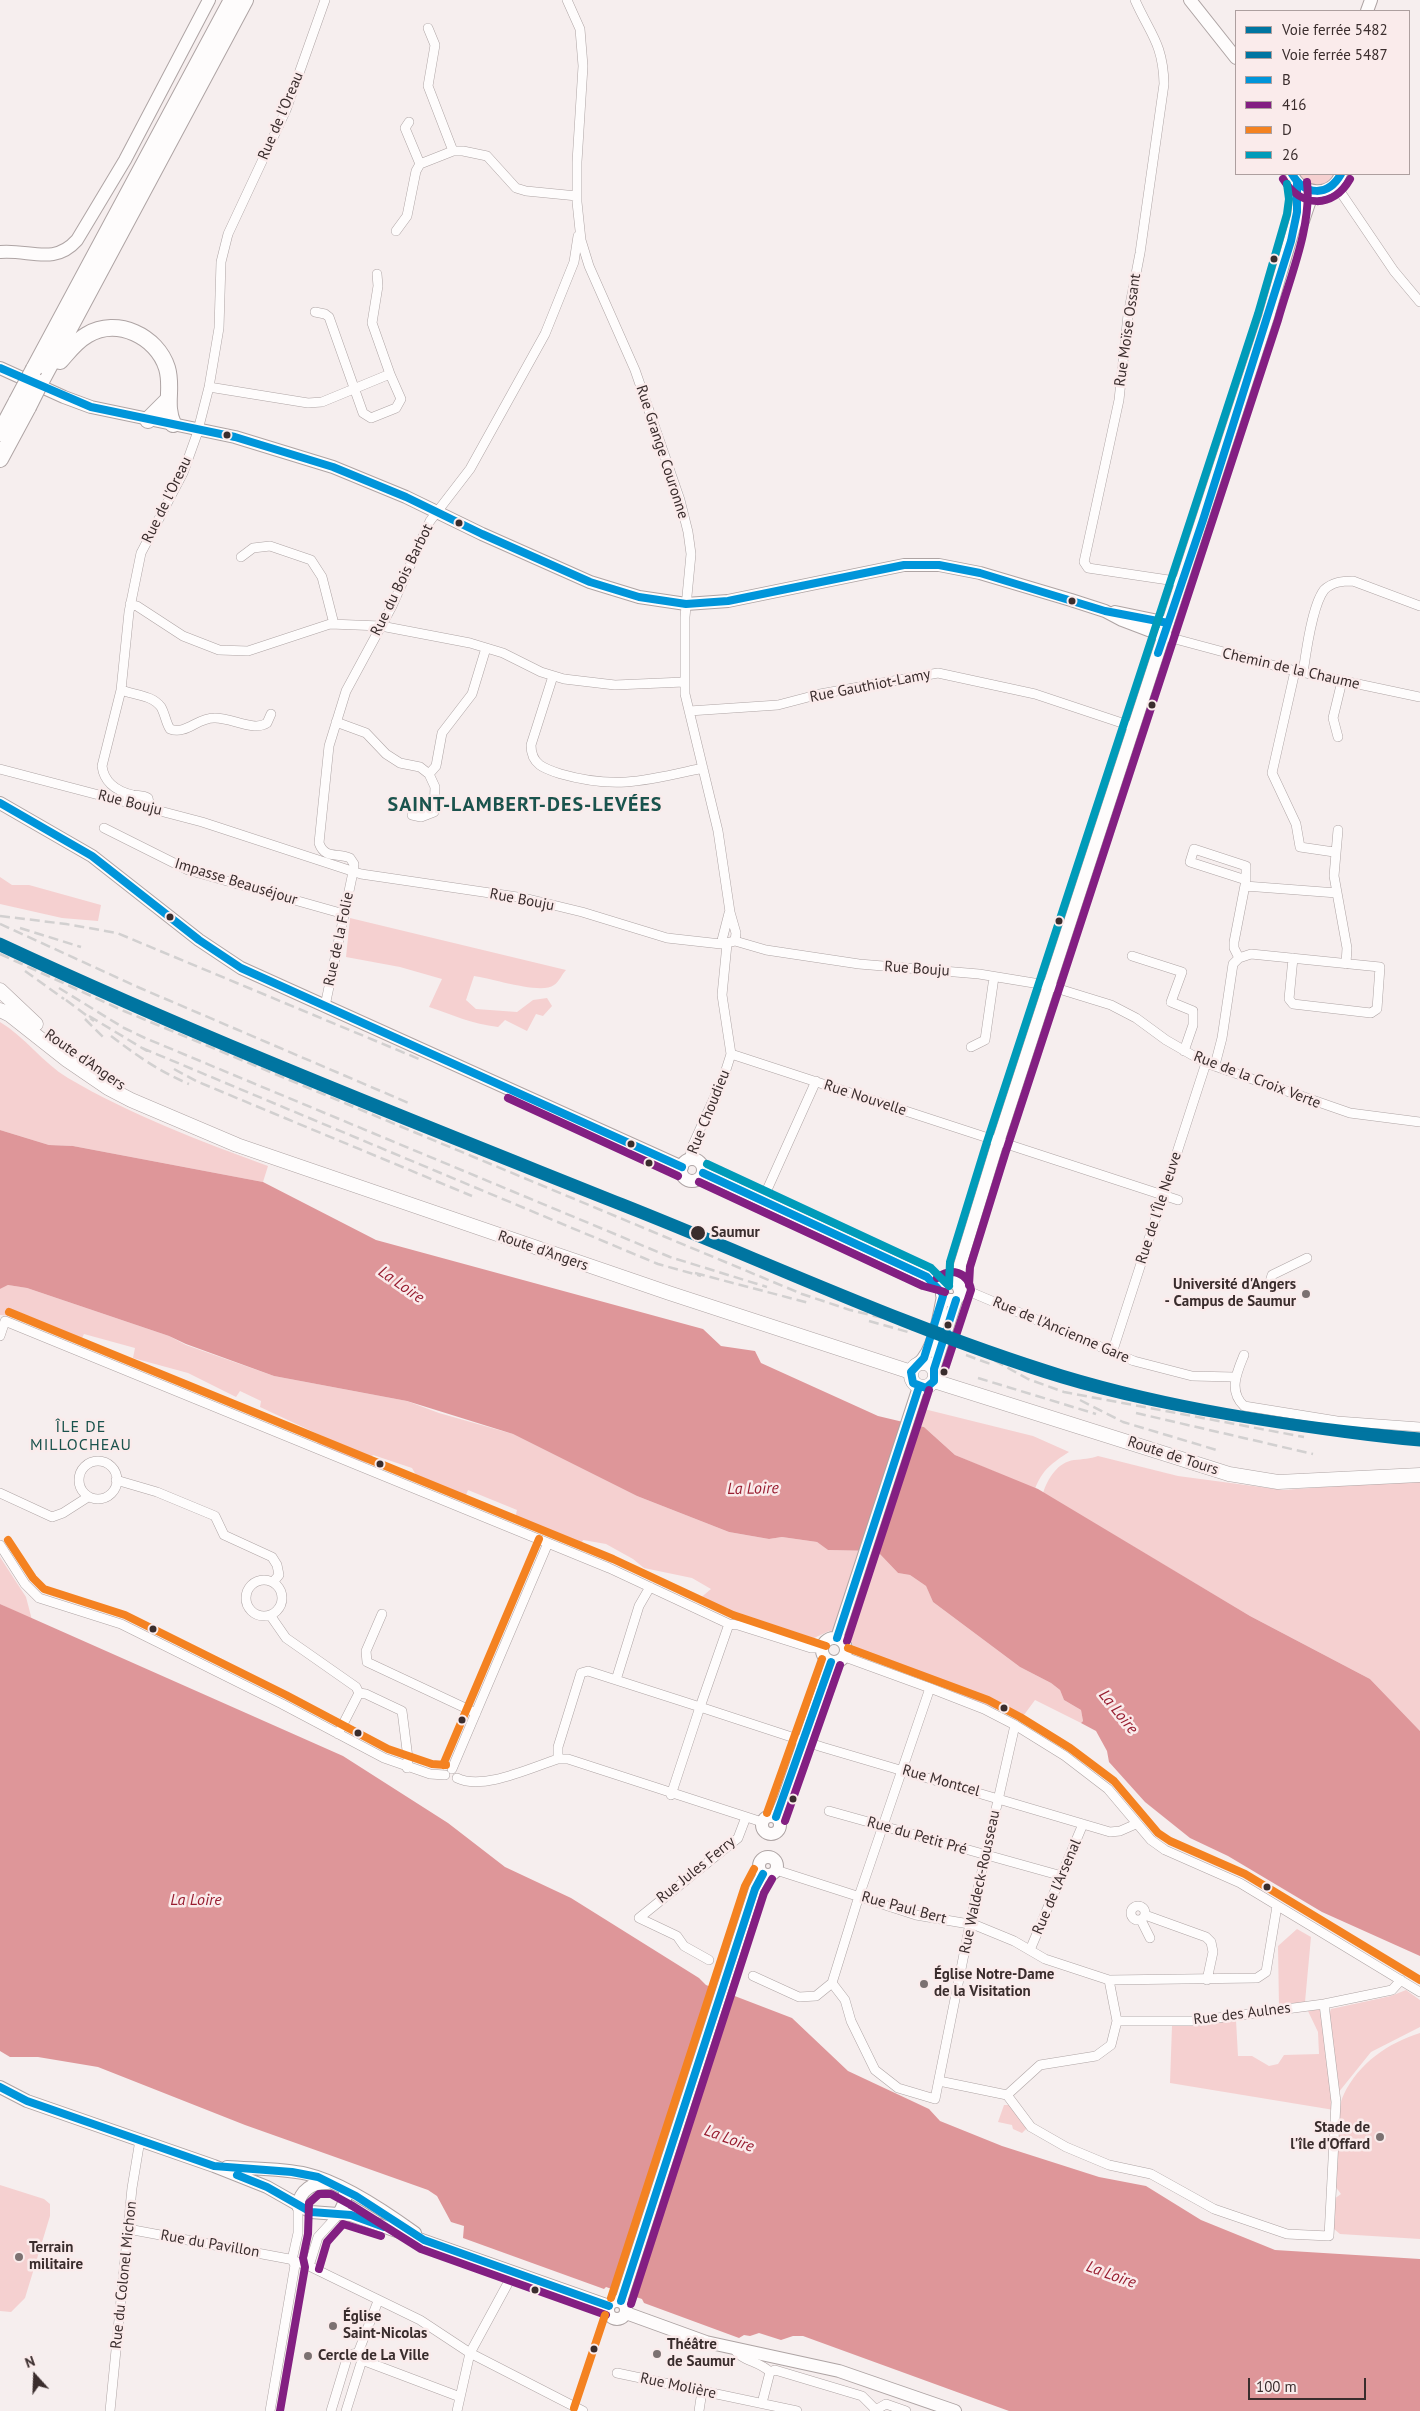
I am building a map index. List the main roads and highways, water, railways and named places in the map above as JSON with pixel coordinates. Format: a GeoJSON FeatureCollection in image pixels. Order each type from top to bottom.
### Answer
{"type":"FeatureCollection","features":[{"type":"Feature","properties":{"kind":"highway"},"geometry":{"type":"LineString","coordinates":[[42,375],[232,0]]}},
{"type":"Feature","properties":{"kind":"highway"},"geometry":{"type":"LineString","coordinates":[[0,433],[42,375],[245,0]]}},
{"type":"Feature","properties":{"kind":"highway"},"geometry":{"type":"LineString","coordinates":[[42,375],[88,334],[114,327],[128,329],[151,343],[167,367],[170,380],[167,401],[173,424]]}},
{"type":"Feature","properties":{"kind":"highway"},"geometry":{"type":"LineString","coordinates":[[148,420],[167,401]]}},
{"type":"Feature","properties":{"kind":"highway"},"geometry":{"type":"LineString","coordinates":[[0,459],[22,404]]}},
{"type":"Feature","properties":{"kind":"main road"},"geometry":{"type":"LineString","coordinates":[[0,252],[57,254],[71,247],[77,240],[125,160],[209,0]]}},
{"type":"Feature","properties":{"kind":"main road"},"geometry":{"type":"LineString","coordinates":[[1190,0],[1235,57]]}},
{"type":"Feature","properties":{"kind":"main road"},"geometry":{"type":"LineString","coordinates":[[1295,178],[1310,191],[1317,192],[1324,191],[1338,179]]}},
{"type":"Feature","properties":{"kind":"main road"},"geometry":{"type":"LineString","coordinates":[[916,1394],[926,1388],[934,1375],[935,1346],[998,1141],[1268,317],[1297,216],[1299,200],[1295,178]]}},
{"type":"Feature","properties":{"kind":"main road"},"geometry":{"type":"LineString","coordinates":[[1268,317],[1277,300],[1307,206],[1317,192]]}},
{"type":"Feature","properties":{"kind":"main road"},"geometry":{"type":"LineString","coordinates":[[0,368],[82,404],[148,420],[251,441],[363,478],[590,582],[639,597],[686,604],[750,598],[904,566],[939,565],[980,573],[1105,611],[1132,614],[1166,629]]}},
{"type":"Feature","properties":{"kind":"main road"},"geometry":{"type":"LineString","coordinates":[[0,803],[107,867],[216,954],[241,968],[686,1163],[700,1163],[703,1173],[952,1290]]}},
{"type":"Feature","properties":{"kind":"main road","name":"Route d'Angers"},"geometry":{"type":"LineString","coordinates":[[0,990],[35,1024],[92,1068],[178,1120]]}},
{"type":"Feature","properties":{"kind":"main road","name":"Route d'Angers"},"geometry":{"type":"LineString","coordinates":[[0,1010],[10,1014],[98,1081],[131,1100],[237,1146],[381,1196],[914,1368],[928,1364],[934,1375]]}},
{"type":"Feature","properties":{"kind":"main road"},"geometry":{"type":"LineString","coordinates":[[686,1163],[682,1174],[687,1180],[695,1180],[703,1173]]}},
{"type":"Feature","properties":{"kind":"main road"},"geometry":{"type":"LineString","coordinates":[[837,1638],[916,1394],[911,1380],[914,1368],[935,1346]]}},
{"type":"Feature","properties":{"kind":"main road","name":"Route de Tours"},"geometry":{"type":"LineString","coordinates":[[934,1375],[1229,1474],[1278,1482],[1420,1475]]}},
{"type":"Feature","properties":{"kind":"main road"},"geometry":{"type":"LineString","coordinates":[[837,1638],[846,1646],[845,1657],[839,1662],[831,1662],[823,1655],[822,1648],[826,1641],[837,1638]]}},
{"type":"Feature","properties":{"kind":"main road"},"geometry":{"type":"LineString","coordinates":[[776,1817],[831,1662]]}},
{"type":"Feature","properties":{"kind":"main road"},"geometry":{"type":"LineString","coordinates":[[767,1816],[776,1817],[780,1823],[779,1830],[770,1834],[764,1832],[762,1822],[767,1816]]}},
{"type":"Feature","properties":{"kind":"main road"},"geometry":{"type":"LineString","coordinates":[[769,1857],[770,1834]]}},
{"type":"Feature","properties":{"kind":"main road"},"geometry":{"type":"LineString","coordinates":[[769,1857],[776,1861],[776,1870],[770,1874],[763,1874],[759,1869],[759,1863],[763,1858],[769,1857]]}},
{"type":"Feature","properties":{"kind":"main road"},"geometry":{"type":"LineString","coordinates":[[620,2303],[755,1889],[763,1874]]}},
{"type":"Feature","properties":{"kind":"main road"},"geometry":{"type":"LineString","coordinates":[[0,2087],[27,2101],[214,2166],[267,2188],[311,2212],[351,2215],[514,2272],[620,2303],[706,2342],[839,2370],[955,2411]]}},
{"type":"Feature","properties":{"kind":"main road"},"geometry":{"type":"LineString","coordinates":[[214,2166],[306,2174],[339,2187],[424,2240]]}},
{"type":"Feature","properties":{"kind":"main road"},"geometry":{"type":"LineString","coordinates":[[298,2206],[301,2194],[319,2182],[339,2187]]}},
{"type":"Feature","properties":{"kind":"main road"},"geometry":{"type":"LineString","coordinates":[[339,2187],[344,2205],[339,2214]]}},
{"type":"Feature","properties":{"kind":"main road"},"geometry":{"type":"LineString","coordinates":[[308,2188],[310,2205],[322,2214]]}},
{"type":"Feature","properties":{"kind":"water","name":"La Loire"},"geometry":{"type":"Polygon","coordinates":[[[0,1130],[49,1145],[73,1146],[263,1182],[376,1240],[703,1329],[721,1346],[755,1351],[761,1363],[878,1416],[924,1427],[955,1455],[1038,1489],[1250,1616],[1370,1679],[1420,1731],[1420,1956],[1322,1912],[1228,1856],[1190,1838],[1145,1802],[1109,1762],[1107,1751],[1096,1731],[1081,1723],[1083,1721],[1081,1710],[1064,1700],[1060,1690],[1051,1683],[1020,1667],[933,1602],[926,1586],[910,1575],[898,1573],[877,1551],[828,1550],[817,1542],[782,1537],[769,1539],[729,1532],[637,1496],[513,1434],[407,1401],[274,1376],[169,1336],[27,1288],[8,1285],[0,1289],[0,1130]]]}},
{"type":"Feature","properties":{"kind":"water","name":"La Loire"},"geometry":{"type":"Polygon","coordinates":[[[0,1604],[343,1756],[448,1823],[505,1867],[571,1898],[699,1978],[706,1985],[792,2018],[848,2071],[929,2109],[940,2121],[1002,2146],[1099,2177],[1146,2186],[1201,2220],[1275,2250],[1420,2259],[1420,2411],[1009,2411],[803,2336],[793,2336],[781,2340],[759,2333],[750,2336],[744,2335],[739,2338],[644,2303],[642,2299],[606,2287],[604,2289],[463,2238],[464,2226],[451,2222],[437,2196],[428,2190],[245,2125],[98,2067],[38,2057],[10,2057],[0,2051],[0,1604]]]}},
{"type":"Feature","properties":{"kind":"railway"},"geometry":{"type":"LineString","coordinates":[[0,916],[66,924],[117,933],[419,1059]]}},
{"type":"Feature","properties":{"kind":"railway"},"geometry":{"type":"LineString","coordinates":[[0,924],[140,988],[411,1104]]}},
{"type":"Feature","properties":{"kind":"railway"},"geometry":{"type":"LineString","coordinates":[[20,928],[81,947]]}},
{"type":"Feature","properties":{"kind":"railway"},"geometry":{"type":"LineString","coordinates":[[0,954],[124,1011],[802,1294],[850,1310],[908,1324]]}},
{"type":"Feature","properties":{"kind":"railway"},"geometry":{"type":"LineString","coordinates":[[25,971],[64,999]]}},
{"type":"Feature","properties":{"kind":"railway"},"geometry":{"type":"LineString","coordinates":[[59,988],[124,1028],[145,1038],[670,1257],[767,1287]]}},
{"type":"Feature","properties":{"kind":"railway"},"geometry":{"type":"LineString","coordinates":[[66,1000],[94,1021]]}},
{"type":"Feature","properties":{"kind":"railway"},"geometry":{"type":"LineString","coordinates":[[89,1016],[147,1051]]}},
{"type":"Feature","properties":{"kind":"railway"},"geometry":{"type":"LineString","coordinates":[[85,1019],[106,1040]]}},
{"type":"Feature","properties":{"kind":"railway"},"geometry":{"type":"LineString","coordinates":[[111,1036],[148,1063],[189,1084]]}},
{"type":"Feature","properties":{"kind":"railway"},"geometry":{"type":"LineString","coordinates":[[142,1048],[658,1264],[701,1276]]}},
{"type":"Feature","properties":{"kind":"railway"},"geometry":{"type":"LineString","coordinates":[[174,1069],[196,1081],[472,1196]]}},
{"type":"Feature","properties":{"kind":"railway"},"geometry":{"type":"LineString","coordinates":[[695,1273],[809,1303]]}},
{"type":"Feature","properties":{"kind":"railway"},"geometry":{"type":"LineString","coordinates":[[869,1321],[908,1332]]}},
{"type":"Feature","properties":{"kind":"railway"},"geometry":{"type":"LineString","coordinates":[[968,1346],[1028,1379],[1064,1392],[1304,1437]]}},
{"type":"Feature","properties":{"kind":"railway"},"geometry":{"type":"LineString","coordinates":[[966,1355],[993,1365]]}},
{"type":"Feature","properties":{"kind":"railway"},"geometry":{"type":"LineString","coordinates":[[978,1378],[1096,1414]]}},
{"type":"Feature","properties":{"kind":"railway"},"geometry":{"type":"LineString","coordinates":[[1080,1400],[1123,1422],[1220,1451]]}},
{"type":"Feature","properties":{"kind":"railway"},"geometry":{"type":"LineString","coordinates":[[1136,1413],[1313,1454]]}},
{"type":"Feature","properties":{"kind":"rail line","name":"5482"},"geometry":{"type":"LineString","coordinates":[[0,942],[154,1011],[310,1077],[678,1225],[841,1293],[1006,1356],[1106,1386],[1194,1407],[1329,1428],[1420,1437]]}},
{"type":"Feature","properties":{"kind":"rail line","name":"5487"},"geometry":{"type":"LineString","coordinates":[[0,947],[158,1018],[317,1085],[691,1234],[848,1300],[1008,1361],[1086,1386],[1182,1408],[1316,1430],[1420,1442]]}},
{"type":"Feature","properties":{"kind":"place","name":"Saumur"},"geometry":{"type":"Point","coordinates":[698,1233]}},
{"type":"Feature","properties":{"kind":"place","name":"Université d'Angers - Campus de Saumur"},"geometry":{"type":"Point","coordinates":[1306,1294]}},
{"type":"Feature","properties":{"kind":"place","name":"Église Notre-Dame de la Visitation"},"geometry":{"type":"Point","coordinates":[924,1984]}},
{"type":"Feature","properties":{"kind":"place","name":"Stade de l'île d'Offard"},"geometry":{"type":"Point","coordinates":[1380,2137]}},
{"type":"Feature","properties":{"kind":"place","name":"Terrain militaire"},"geometry":{"type":"Point","coordinates":[19,2257]}},
{"type":"Feature","properties":{"kind":"place","name":"Église Saint-Nicolas"},"geometry":{"type":"Point","coordinates":[333,2326]}},
{"type":"Feature","properties":{"kind":"place","name":"Théâtre de Saumur"},"geometry":{"type":"Point","coordinates":[657,2354]}},
{"type":"Feature","properties":{"kind":"place","name":"Cercle de La Ville"},"geometry":{"type":"Point","coordinates":[308,2356]}},
{"type":"Feature","properties":{"kind":"district","name":"SAINT-LAMBERT-DES-LEVÉES"},"geometry":{"type":"Point","coordinates":[525,805]}},
{"type":"Feature","properties":{"kind":"district","name":"ÎLE DE MILLOCHEAU"},"geometry":{"type":"Point","coordinates":[81,1436]}}]}
